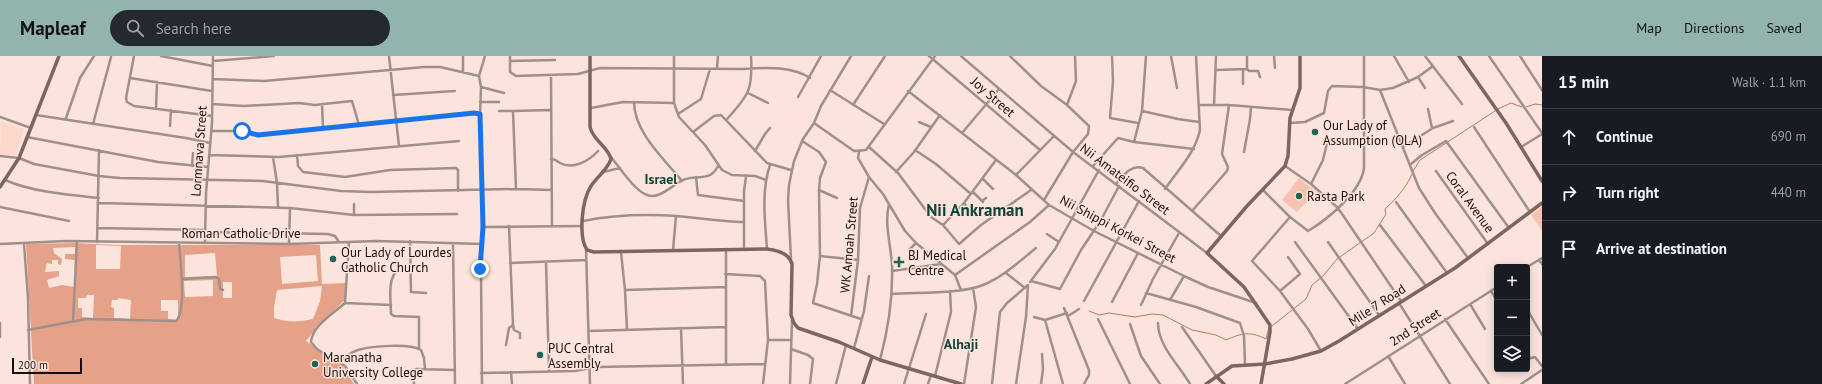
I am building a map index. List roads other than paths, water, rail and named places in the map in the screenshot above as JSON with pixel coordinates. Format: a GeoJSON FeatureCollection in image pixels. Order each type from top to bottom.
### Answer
{"type":"FeatureCollection","features":[{"type":"Feature","properties":{"kind":"street"},"geometry":{"type":"LineString","coordinates":[[0,187],[18,158],[59,56]]}},
{"type":"Feature","properties":{"kind":"street"},"geometry":{"type":"LineString","coordinates":[[66,118],[80,78],[94,56]]}},
{"type":"Feature","properties":{"kind":"street"},"geometry":{"type":"LineString","coordinates":[[134,56],[126,98],[127,102],[134,106],[212,116]]}},
{"type":"Feature","properties":{"kind":"street"},"geometry":{"type":"LineString","coordinates":[[161,56],[213,66]]}},
{"type":"Feature","properties":{"kind":"street","name":"Lormnava Street"},"geometry":{"type":"LineString","coordinates":[[205,243],[205,206],[212,116],[213,56]]}},
{"type":"Feature","properties":{"kind":"street"},"geometry":{"type":"LineString","coordinates":[[213,61],[274,56]]}},
{"type":"Feature","properties":{"kind":"street"},"geometry":{"type":"LineString","coordinates":[[389,56],[399,146]]}},
{"type":"Feature","properties":{"kind":"street"},"geometry":{"type":"LineString","coordinates":[[463,56],[463,72]]}},
{"type":"Feature","properties":{"kind":"street"},"geometry":{"type":"LineString","coordinates":[[482,384],[480,286],[483,227],[480,114],[481,87],[479,76],[485,56]]}},
{"type":"Feature","properties":{"kind":"street"},"geometry":{"type":"LineString","coordinates":[[510,56],[510,72],[516,76],[578,74],[600,68],[752,68],[793,71],[810,78]]}},
{"type":"Feature","properties":{"kind":"street"},"geometry":{"type":"LineString","coordinates":[[590,56],[590,125],[592,133],[637,188],[649,196],[660,194],[682,181],[710,175],[718,166]]}},
{"type":"Feature","properties":{"kind":"street"},"geometry":{"type":"LineString","coordinates":[[674,56],[674,103],[678,114],[709,150],[718,166],[726,172],[746,177],[755,176],[766,180]]}},
{"type":"Feature","properties":{"kind":"street"},"geometry":{"type":"LineString","coordinates":[[717,68],[718,56]]}},
{"type":"Feature","properties":{"kind":"street"},"geometry":{"type":"LineString","coordinates":[[727,119],[744,101],[748,93],[751,82],[751,56]]}},
{"type":"Feature","properties":{"kind":"street"},"geometry":{"type":"LineString","coordinates":[[798,97],[821,56]]}},
{"type":"Feature","properties":{"kind":"street"},"geometry":{"type":"LineString","coordinates":[[790,384],[792,264],[788,200],[791,170],[796,153],[802,141],[814,124],[821,106],[851,56]]}},
{"type":"Feature","properties":{"kind":"street"},"geometry":{"type":"LineString","coordinates":[[853,105],[885,56]]}},
{"type":"Feature","properties":{"kind":"street","name":"Joy Street"},"geometry":{"type":"LineString","coordinates":[[929,56],[1040,150]]}},
{"type":"Feature","properties":{"kind":"street"},"geometry":{"type":"LineString","coordinates":[[814,124],[841,144],[854,151],[859,152],[866,150],[935,56]]}},
{"type":"Feature","properties":{"kind":"street","name":"Nii Amateifio Street"},"geometry":{"type":"LineString","coordinates":[[961,56],[1073,152],[1099,170],[1179,233],[1207,253],[1241,284],[1270,325],[1265,364]]}},
{"type":"Feature","properties":{"kind":"street"},"geometry":{"type":"LineString","coordinates":[[1010,56],[1041,86],[1067,105],[1089,126],[1088,134],[1073,152],[1044,200]]}},
{"type":"Feature","properties":{"kind":"street"},"geometry":{"type":"LineString","coordinates":[[1067,105],[1076,81],[1075,56]]}},
{"type":"Feature","properties":{"kind":"street"},"geometry":{"type":"LineString","coordinates":[[1112,56],[1113,81],[1110,118],[1138,123]]}},
{"type":"Feature","properties":{"kind":"street"},"geometry":{"type":"LineString","coordinates":[[1134,142],[1142,112],[1146,56]]}},
{"type":"Feature","properties":{"kind":"street"},"geometry":{"type":"LineString","coordinates":[[1171,56],[1177,88]]}},
{"type":"Feature","properties":{"kind":"street"},"geometry":{"type":"LineString","coordinates":[[1165,189],[1194,149],[1198,140],[1199,105],[1196,56]]}},
{"type":"Feature","properties":{"kind":"street"},"geometry":{"type":"LineString","coordinates":[[1214,104],[1216,56]]}},
{"type":"Feature","properties":{"kind":"street"},"geometry":{"type":"LineString","coordinates":[[1247,69],[1248,56]]}},
{"type":"Feature","properties":{"kind":"street"},"geometry":{"type":"LineString","coordinates":[[1274,56],[1275,68]]}},
{"type":"Feature","properties":{"kind":"street"},"geometry":{"type":"LineString","coordinates":[[1207,253],[1285,166],[1288,156],[1292,110],[1300,88],[1300,56]]}},
{"type":"Feature","properties":{"kind":"street"},"geometry":{"type":"LineString","coordinates":[[1263,190],[1290,217],[1306,230],[1309,230],[1338,208],[1361,182],[1364,168],[1364,56]]}},
{"type":"Feature","properties":{"kind":"street"},"geometry":{"type":"LineString","coordinates":[[1394,56],[1408,82]]}},
{"type":"Feature","properties":{"kind":"street"},"geometry":{"type":"LineString","coordinates":[[1426,56],[1462,104]]}},
{"type":"Feature","properties":{"kind":"street"},"geometry":{"type":"LineString","coordinates":[[1459,56],[1521,147],[1542,181]]}},
{"type":"Feature","properties":{"kind":"street"},"geometry":{"type":"LineString","coordinates":[[1489,56],[1524,109],[1542,133],[1521,147]]}},
{"type":"Feature","properties":{"kind":"street"},"geometry":{"type":"LineString","coordinates":[[1520,56],[1542,90]]}},
{"type":"Feature","properties":{"kind":"street"},"geometry":{"type":"LineString","coordinates":[[93,124],[111,57]]}},
{"type":"Feature","properties":{"kind":"street"},"geometry":{"type":"LineString","coordinates":[[510,61],[555,60]]}},
{"type":"Feature","properties":{"kind":"street"},"geometry":{"type":"LineString","coordinates":[[1290,123],[1305,122],[1324,113],[1329,88],[1364,87],[1380,90],[1393,88],[1418,77],[1433,66]]}},
{"type":"Feature","properties":{"kind":"street"},"geometry":{"type":"LineString","coordinates":[[213,79],[264,81],[432,67],[479,76]]}},
{"type":"Feature","properties":{"kind":"street"},"geometry":{"type":"LineString","coordinates":[[678,114],[701,98],[710,68]]}},
{"type":"Feature","properties":{"kind":"street"},"geometry":{"type":"LineString","coordinates":[[1216,70],[1247,69],[1249,71],[1258,71],[1260,77]]}},
{"type":"Feature","properties":{"kind":"street"},"geometry":{"type":"LineString","coordinates":[[1243,70],[1243,84]]}},
{"type":"Feature","properties":{"kind":"street"},"geometry":{"type":"LineString","coordinates":[[551,75],[550,110],[552,226]]}},
{"type":"Feature","properties":{"kind":"street"},"geometry":{"type":"LineString","coordinates":[[1418,77],[1425,88]]}},
{"type":"Feature","properties":{"kind":"street"},"geometry":{"type":"LineString","coordinates":[[130,78],[212,90]]}},
{"type":"Feature","properties":{"kind":"street"},"geometry":{"type":"LineString","coordinates":[[156,108],[157,82]]}},
{"type":"Feature","properties":{"kind":"street"},"geometry":{"type":"LineString","coordinates":[[481,87],[504,93]]}},
{"type":"Feature","properties":{"kind":"street"},"geometry":{"type":"LineString","coordinates":[[962,133],[999,89]]}},
{"type":"Feature","properties":{"kind":"street"},"geometry":{"type":"LineString","coordinates":[[830,90],[884,124]]}},
{"type":"Feature","properties":{"kind":"street"},"geometry":{"type":"LineString","coordinates":[[1380,90],[1425,198],[1468,258]]}},
{"type":"Feature","properties":{"kind":"street"},"geometry":{"type":"LineString","coordinates":[[393,95],[454,91]]}},
{"type":"Feature","properties":{"kind":"street","name":"Nii Shippi Korkei Street"},"geometry":{"type":"LineString","coordinates":[[908,91],[1016,175],[1049,205],[1094,231],[1161,263],[1184,276],[1208,287],[1256,304]]}},
{"type":"Feature","properties":{"kind":"street"},"geometry":{"type":"LineString","coordinates":[[748,93],[768,103]]}},
{"type":"Feature","properties":{"kind":"street"},"geometry":{"type":"LineString","coordinates":[[212,104],[244,106],[299,103],[312,105],[353,101],[359,124]]}},
{"type":"Feature","properties":{"kind":"street"},"geometry":{"type":"LineString","coordinates":[[480,102],[499,102]]}},
{"type":"Feature","properties":{"kind":"street"},"geometry":{"type":"LineString","coordinates":[[591,108],[608,104],[634,102],[674,103]]}},
{"type":"Feature","properties":{"kind":"street"},"geometry":{"type":"LineString","coordinates":[[634,102],[635,113],[640,129],[682,181]]}},
{"type":"Feature","properties":{"kind":"street"},"geometry":{"type":"LineString","coordinates":[[322,104],[323,128]]}},
{"type":"Feature","properties":{"kind":"street"},"geometry":{"type":"LineString","coordinates":[[1199,105],[1214,104],[1292,110]]}},
{"type":"Feature","properties":{"kind":"street"},"geometry":{"type":"LineString","coordinates":[[1192,211],[1228,170],[1222,154],[1229,105]]}},
{"type":"Feature","properties":{"kind":"street"},"geometry":{"type":"LineString","coordinates":[[1244,152],[1251,107]]}},
{"type":"Feature","properties":{"kind":"street"},"geometry":{"type":"LineString","coordinates":[[1428,109],[1432,129]]}},
{"type":"Feature","properties":{"kind":"street"},"geometry":{"type":"LineString","coordinates":[[170,126],[171,110]]}},
{"type":"Feature","properties":{"kind":"street"},"geometry":{"type":"LineString","coordinates":[[499,111],[550,110]]}},
{"type":"Feature","properties":{"kind":"street"},"geometry":{"type":"LineString","coordinates":[[513,111],[516,189]]}},
{"type":"Feature","properties":{"kind":"street"},"geometry":{"type":"LineString","coordinates":[[1142,112],[1199,122]]}},
{"type":"Feature","properties":{"kind":"street"},"geometry":{"type":"LineString","coordinates":[[211,131],[242,131],[258,135],[474,113],[480,114]]}},
{"type":"Feature","properties":{"kind":"street"},"geometry":{"type":"LineString","coordinates":[[36,114],[210,143]]}},
{"type":"Feature","properties":{"kind":"street"},"geometry":{"type":"LineString","coordinates":[[693,132],[716,115],[721,115],[727,119],[755,151],[770,165],[791,170]]}},
{"type":"Feature","properties":{"kind":"street"},"geometry":{"type":"LineString","coordinates":[[896,172],[915,150],[930,127],[940,116]]}},
{"type":"Feature","properties":{"kind":"street"},"geometry":{"type":"LineString","coordinates":[[0,117],[30,128]]}},
{"type":"Feature","properties":{"kind":"street"},"geometry":{"type":"LineString","coordinates":[[1404,147],[1432,129],[1453,121]]}},
{"type":"Feature","properties":{"kind":"street"},"geometry":{"type":"LineString","coordinates":[[919,122],[930,127]]}},
{"type":"Feature","properties":{"kind":"street"},"geometry":{"type":"LineString","coordinates":[[1474,127],[1530,212]]}},
{"type":"Feature","properties":{"kind":"street"},"geometry":{"type":"LineString","coordinates":[[755,151],[764,134],[770,128]]}},
{"type":"Feature","properties":{"kind":"street"},"geometry":{"type":"LineString","coordinates":[[1016,175],[1054,136]]}},
{"type":"Feature","properties":{"kind":"street"},"geometry":{"type":"LineString","coordinates":[[27,137],[158,162],[208,167]]}},
{"type":"Feature","properties":{"kind":"street"},"geometry":{"type":"LineString","coordinates":[[1093,166],[1101,159],[1116,138],[1134,142],[1194,149]]}},
{"type":"Feature","properties":{"kind":"street"},"geometry":{"type":"LineString","coordinates":[[209,155],[273,157],[459,141]]}},
{"type":"Feature","properties":{"kind":"street"},"geometry":{"type":"LineString","coordinates":[[802,141],[818,152],[826,160],[820,178],[820,256],[813,303],[861,319]]}},
{"type":"Feature","properties":{"kind":"street"},"geometry":{"type":"LineString","coordinates":[[1311,184],[1323,160],[1327,143],[1364,141]]}},
{"type":"Feature","properties":{"kind":"street"},"geometry":{"type":"LineString","coordinates":[[1410,164],[1422,154],[1447,143],[1509,228]]}},
{"type":"Feature","properties":{"kind":"street"},"geometry":{"type":"LineString","coordinates":[[869,147],[896,172],[931,217],[943,225],[957,243],[962,243],[981,225],[1031,190]]}},
{"type":"Feature","properties":{"kind":"street"},"geometry":{"type":"LineString","coordinates":[[97,242],[99,150]]}},
{"type":"Feature","properties":{"kind":"street"},"geometry":{"type":"LineString","coordinates":[[915,150],[936,164],[983,202],[986,198]]}},
{"type":"Feature","properties":{"kind":"street"},"geometry":{"type":"LineString","coordinates":[[551,159],[564,164],[581,164],[593,157],[598,151]]}},
{"type":"Feature","properties":{"kind":"street"},"geometry":{"type":"LineString","coordinates":[[859,152],[858,158],[869,177],[890,203],[899,223],[916,243],[955,276],[961,290]]}},
{"type":"Feature","properties":{"kind":"street"},"geometry":{"type":"LineString","coordinates":[[192,166],[193,153]]}},
{"type":"Feature","properties":{"kind":"street"},"geometry":{"type":"LineString","coordinates":[[297,155],[298,166],[304,173],[333,177],[349,177],[390,170],[456,168],[459,174],[458,191]]}},
{"type":"Feature","properties":{"kind":"street"},"geometry":{"type":"LineString","coordinates":[[590,384],[586,248],[583,226],[584,205],[588,192],[611,161],[610,155]]}},
{"type":"Feature","properties":{"kind":"street"},"geometry":{"type":"LineString","coordinates":[[0,156],[18,158],[34,164],[99,176],[207,181],[263,181],[347,191],[552,190]]}},
{"type":"Feature","properties":{"kind":"street"},"geometry":{"type":"LineString","coordinates":[[273,157],[277,183],[278,207]]}},
{"type":"Feature","properties":{"kind":"street"},"geometry":{"type":"LineString","coordinates":[[943,225],[964,203],[996,160]]}},
{"type":"Feature","properties":{"kind":"street"},"geometry":{"type":"LineString","coordinates":[[767,250],[764,208],[766,180],[770,165]]}},
{"type":"Feature","properties":{"kind":"street"},"geometry":{"type":"LineString","coordinates":[[1031,281],[1060,289],[1094,231],[1117,185],[1132,168],[1137,166],[1143,168],[1165,189],[1221,236]]}},
{"type":"Feature","properties":{"kind":"street"},"geometry":{"type":"LineString","coordinates":[[1285,166],[1311,184],[1338,208],[1400,302],[1419,336],[1450,384]]}},
{"type":"Feature","properties":{"kind":"street"},"geometry":{"type":"LineString","coordinates":[[602,172],[620,168]]}},
{"type":"Feature","properties":{"kind":"street"},"geometry":{"type":"LineString","coordinates":[[992,384],[1000,312],[1007,303],[1031,281],[1059,242],[1099,170]]}},
{"type":"Feature","properties":{"kind":"street","name":"Coral Avenue"},"geometry":{"type":"LineString","coordinates":[[1436,172],[1488,244]]}},
{"type":"Feature","properties":{"kind":"street"},"geometry":{"type":"LineString","coordinates":[[696,177],[698,195],[744,201]]}},
{"type":"Feature","properties":{"kind":"street"},"geometry":{"type":"LineString","coordinates":[[744,250],[744,201],[746,177]]}},
{"type":"Feature","properties":{"kind":"street","name":"WK Amoah Street"},"geometry":{"type":"LineString","coordinates":[[852,316],[858,260],[860,208],[869,177]]}},
{"type":"Feature","properties":{"kind":"street"},"geometry":{"type":"LineString","coordinates":[[983,179],[993,188]]}},
{"type":"Feature","properties":{"kind":"street"},"geometry":{"type":"LineString","coordinates":[[5,180],[17,185],[64,194],[99,198]]}},
{"type":"Feature","properties":{"kind":"street"},"geometry":{"type":"LineString","coordinates":[[819,190],[837,198]]}},
{"type":"Feature","properties":{"kind":"street"},"geometry":{"type":"LineString","coordinates":[[1084,301],[1138,201]]}},
{"type":"Feature","properties":{"kind":"street"},"geometry":{"type":"LineString","coordinates":[[99,202],[278,207],[354,215],[457,214]]}},
{"type":"Feature","properties":{"kind":"street"},"geometry":{"type":"LineString","coordinates":[[1396,202],[1447,273]]}},
{"type":"Feature","properties":{"kind":"street"},"geometry":{"type":"LineString","coordinates":[[880,360],[891,294],[892,271],[886,215],[890,203]]}},
{"type":"Feature","properties":{"kind":"street"},"geometry":{"type":"LineString","coordinates":[[964,203],[973,215]]}},
{"type":"Feature","properties":{"kind":"street","name":"Mile 7 Road"},"geometry":{"type":"LineString","coordinates":[[1206,384],[1232,366],[1245,364],[1265,364],[1292,359],[1321,351],[1447,273],[1542,203]]}},
{"type":"Feature","properties":{"kind":"street"},"geometry":{"type":"LineString","coordinates":[[354,204],[354,215]]}},
{"type":"Feature","properties":{"kind":"street"},"geometry":{"type":"LineString","coordinates":[[955,276],[1030,222],[1049,205]]}},
{"type":"Feature","properties":{"kind":"street"},"geometry":{"type":"LineString","coordinates":[[0,207],[69,221]]}},
{"type":"Feature","properties":{"kind":"street"},"geometry":{"type":"LineString","coordinates":[[289,244],[290,208]]}},
{"type":"Feature","properties":{"kind":"street"},"geometry":{"type":"LineString","coordinates":[[583,220],[624,216],[676,216],[724,222],[744,222]]}},
{"type":"Feature","properties":{"kind":"street"},"geometry":{"type":"LineString","coordinates":[[673,251],[676,216]]}},
{"type":"Feature","properties":{"kind":"street"},"geometry":{"type":"LineString","coordinates":[[1290,217],[1252,261],[1280,291],[1321,351]]}},
{"type":"Feature","properties":{"kind":"street"},"geometry":{"type":"LineString","coordinates":[[1380,225],[1426,286]]}},
{"type":"Feature","properties":{"kind":"street"},"geometry":{"type":"LineString","coordinates":[[509,226],[512,325],[514,330],[520,334],[520,338]]}},
{"type":"Feature","properties":{"kind":"street"},"geometry":{"type":"LineString","coordinates":[[483,227],[583,226]]}},
{"type":"Feature","properties":{"kind":"street"},"geometry":{"type":"LineString","coordinates":[[98,228],[333,235],[339,242]]}},
{"type":"Feature","properties":{"kind":"street"},"geometry":{"type":"LineString","coordinates":[[1141,305],[1161,263],[1179,233]]}},
{"type":"Feature","properties":{"kind":"street"},"geometry":{"type":"LineString","coordinates":[[1047,234],[1059,242]]}},
{"type":"Feature","properties":{"kind":"street"},"geometry":{"type":"LineString","coordinates":[[73,321],[77,241]]}},
{"type":"Feature","properties":{"kind":"street","name":"Roman Catholic Drive"},"geometry":{"type":"LineString","coordinates":[[0,244],[77,241],[289,244],[410,241],[482,244]]}},
{"type":"Feature","properties":{"kind":"street"},"geometry":{"type":"LineString","coordinates":[[410,241],[411,292],[426,293]]}},
{"type":"Feature","properties":{"kind":"street"},"geometry":{"type":"LineString","coordinates":[[28,330],[86,319],[176,321],[179,316],[183,279],[179,242]]}},
{"type":"Feature","properties":{"kind":"street"},"geometry":{"type":"LineString","coordinates":[[346,303],[349,242]]}},
{"type":"Feature","properties":{"kind":"street"},"geometry":{"type":"LineString","coordinates":[[1295,242],[1358,329]]}},
{"type":"Feature","properties":{"kind":"street"},"geometry":{"type":"LineString","coordinates":[[1328,242],[1379,315]]}},
{"type":"Feature","properties":{"kind":"street"},"geometry":{"type":"LineString","coordinates":[[453,243],[455,384]]}},
{"type":"Feature","properties":{"kind":"street"},"geometry":{"type":"LineString","coordinates":[[909,250],[916,243]]}},
{"type":"Feature","properties":{"kind":"street"},"geometry":{"type":"LineString","coordinates":[[24,244],[28,298],[30,384]]}},
{"type":"Feature","properties":{"kind":"street"},"geometry":{"type":"LineString","coordinates":[[586,248],[594,252],[767,250],[784,253],[791,260]]}},
{"type":"Feature","properties":{"kind":"street"},"geometry":{"type":"LineString","coordinates":[[891,294],[961,290],[984,285],[1006,272],[1036,248]]}},
{"type":"Feature","properties":{"kind":"street"},"geometry":{"type":"LineString","coordinates":[[726,250],[726,365]]}},
{"type":"Feature","properties":{"kind":"street"},"geometry":{"type":"LineString","coordinates":[[621,252],[627,329]]}},
{"type":"Feature","properties":{"kind":"street"},"geometry":{"type":"LineString","coordinates":[[1112,302],[1138,252]]}},
{"type":"Feature","properties":{"kind":"street"},"geometry":{"type":"LineString","coordinates":[[820,256],[858,260]]}},
{"type":"Feature","properties":{"kind":"street"},"geometry":{"type":"LineString","coordinates":[[1280,291],[1300,274],[1288,257]]}},
{"type":"Feature","properties":{"kind":"street"},"geometry":{"type":"LineString","coordinates":[[1530,266],[1541,259],[1542,264]]}},
{"type":"Feature","properties":{"kind":"street"},"geometry":{"type":"LineString","coordinates":[[510,263],[586,260]]}},
{"type":"Feature","properties":{"kind":"street"},"geometry":{"type":"LineString","coordinates":[[546,262],[549,371]]}},
{"type":"Feature","properties":{"kind":"street"},"geometry":{"type":"LineString","coordinates":[[892,271],[941,264]]}},
{"type":"Feature","properties":{"kind":"street"},"geometry":{"type":"LineString","coordinates":[[410,270],[397,271],[394,274],[392,282],[392,315],[419,317],[419,349],[424,358],[425,369]]}},
{"type":"Feature","properties":{"kind":"street"},"geometry":{"type":"LineString","coordinates":[[1006,272],[1025,288]]}},
{"type":"Feature","properties":{"kind":"street"},"geometry":{"type":"LineString","coordinates":[[726,274],[760,276],[765,281],[768,340],[763,384]]}},
{"type":"Feature","properties":{"kind":"street"},"geometry":{"type":"LineString","coordinates":[[854,348],[869,276]]}},
{"type":"Feature","properties":{"kind":"street"},"geometry":{"type":"LineString","coordinates":[[1170,300],[1184,276]]}},
{"type":"Feature","properties":{"kind":"street"},"geometry":{"type":"LineString","coordinates":[[183,279],[216,277],[219,279],[220,289],[222,290]]}},
{"type":"Feature","properties":{"kind":"street"},"geometry":{"type":"LineString","coordinates":[[1016,384],[1027,310],[1028,284]]}},
{"type":"Feature","properties":{"kind":"street"},"geometry":{"type":"LineString","coordinates":[[625,290],[725,287]]}},
{"type":"Feature","properties":{"kind":"street"},"geometry":{"type":"LineString","coordinates":[[964,384],[976,308],[973,288]]}},
{"type":"Feature","properties":{"kind":"street","name":"2nd Street"},"geometry":{"type":"LineString","coordinates":[[1347,384],[1445,319],[1494,289]]}},
{"type":"Feature","properties":{"kind":"street"},"geometry":{"type":"LineString","coordinates":[[928,384],[933,376],[951,312],[950,291]]}},
{"type":"Feature","properties":{"kind":"street"},"geometry":{"type":"LineString","coordinates":[[1491,291],[1494,296]]}},
{"type":"Feature","properties":{"kind":"street"},"geometry":{"type":"LineString","coordinates":[[1146,293],[1235,320],[1240,323],[1244,336],[1245,364]]}},
{"type":"Feature","properties":{"kind":"street"},"geometry":{"type":"LineString","coordinates":[[357,384],[349,372],[339,362],[314,346],[311,340],[320,325],[346,303],[391,305]]}},
{"type":"Feature","properties":{"kind":"street"},"geometry":{"type":"LineString","coordinates":[[1470,304],[1485,329]]}},
{"type":"Feature","properties":{"kind":"street"},"geometry":{"type":"LineString","coordinates":[[1064,308],[1089,370],[1084,384]]}},
{"type":"Feature","properties":{"kind":"street"},"geometry":{"type":"LineString","coordinates":[[1034,318],[1045,320],[1067,315],[1079,309]]}},
{"type":"Feature","properties":{"kind":"street"},"geometry":{"type":"LineString","coordinates":[[904,384],[926,314]]}},
{"type":"Feature","properties":{"kind":"street"},"geometry":{"type":"LineString","coordinates":[[1530,314],[1542,335]]}},
{"type":"Feature","properties":{"kind":"street"},"geometry":{"type":"LineString","coordinates":[[1098,319],[1130,384]]}},
{"type":"Feature","properties":{"kind":"street"},"geometry":{"type":"LineString","coordinates":[[1445,319],[1489,384]]}},
{"type":"Feature","properties":{"kind":"street"},"geometry":{"type":"LineString","coordinates":[[792,320],[798,328],[846,344],[872,357],[961,384]]}},
{"type":"Feature","properties":{"kind":"street"},"geometry":{"type":"LineString","coordinates":[[1045,320],[1063,384]]}},
{"type":"Feature","properties":{"kind":"street"},"geometry":{"type":"LineString","coordinates":[[0,323],[0,337]]}},
{"type":"Feature","properties":{"kind":"street"},"geometry":{"type":"LineString","coordinates":[[1158,323],[1159,335],[1162,343],[1190,384]]}},
{"type":"Feature","properties":{"kind":"street"},"geometry":{"type":"LineString","coordinates":[[1130,324],[1141,356],[1160,384]]}},
{"type":"Feature","properties":{"kind":"street"},"geometry":{"type":"LineString","coordinates":[[506,345],[509,328],[512,325]]}},
{"type":"Feature","properties":{"kind":"street"},"geometry":{"type":"LineString","coordinates":[[589,331],[725,327]]}},
{"type":"Feature","properties":{"kind":"street"},"geometry":{"type":"LineString","coordinates":[[1182,327],[1207,360],[1216,376],[1224,384]]}},
{"type":"Feature","properties":{"kind":"street"},"geometry":{"type":"LineString","coordinates":[[681,328],[683,384]]}},
{"type":"Feature","properties":{"kind":"street"},"geometry":{"type":"LineString","coordinates":[[768,340],[791,340]]}},
{"type":"Feature","properties":{"kind":"street"},"geometry":{"type":"LineString","coordinates":[[836,384],[846,344]]}},
{"type":"Feature","properties":{"kind":"street"},"geometry":{"type":"LineString","coordinates":[[339,362],[351,353],[365,348],[398,346],[419,349]]}},
{"type":"Feature","properties":{"kind":"street"},"geometry":{"type":"LineString","coordinates":[[791,349],[808,355],[814,359],[810,384]]}},
{"type":"Feature","properties":{"kind":"street"},"geometry":{"type":"LineString","coordinates":[[1041,384],[1043,369],[1042,354]]}},
{"type":"Feature","properties":{"kind":"street"},"geometry":{"type":"LineString","coordinates":[[1388,356],[1405,384]]}},
{"type":"Feature","properties":{"kind":"street"},"geometry":{"type":"LineString","coordinates":[[863,384],[872,357]]}},
{"type":"Feature","properties":{"kind":"street"},"geometry":{"type":"LineString","coordinates":[[1530,358],[1535,357],[1542,366]]}},
{"type":"Feature","properties":{"kind":"street"},"geometry":{"type":"LineString","coordinates":[[482,373],[575,371],[590,368],[682,365],[766,364]]}},
{"type":"Feature","properties":{"kind":"street"},"geometry":{"type":"LineString","coordinates":[[1261,384],[1265,364]]}},
{"type":"Feature","properties":{"kind":"street"},"geometry":{"type":"LineString","coordinates":[[414,384],[413,371],[425,369],[455,370]]}},
{"type":"Feature","properties":{"kind":"street"},"geometry":{"type":"LineString","coordinates":[[1523,384],[1542,370]]}},
{"type":"Feature","properties":{"kind":"street"},"geometry":{"type":"LineString","coordinates":[[512,372],[512,384]]}},
{"type":"Feature","properties":{"kind":"waterway"},"geometry":{"type":"LineString","coordinates":[[1498,109],[1511,103],[1522,107]]}},
{"type":"Feature","properties":{"kind":"waterway"},"geometry":{"type":"LineString","coordinates":[[1526,107],[1535,104],[1542,105]]}},
{"type":"Feature","properties":{"kind":"waterway"},"geometry":{"type":"LineString","coordinates":[[1413,171],[1420,160],[1495,111]]}},
{"type":"Feature","properties":{"kind":"waterway"},"geometry":{"type":"LineString","coordinates":[[1272,326],[1306,299],[1312,285],[1323,276],[1337,259],[1374,233],[1386,214],[1385,209],[1407,184],[1412,174]]}},
{"type":"Feature","properties":{"kind":"waterway"},"geometry":{"type":"LineString","coordinates":[[1089,311],[1099,315],[1109,313],[1135,317],[1152,314],[1163,315],[1192,330],[1216,335],[1226,340],[1246,334],[1260,336],[1266,339],[1269,327]]}},
{"type":"Feature","properties":{"kind":"place","name":"Our Lady of Assumption (OLA)"},"geometry":{"type":"Point","coordinates":[1315,132]}},
{"type":"Feature","properties":{"kind":"place","name":"Rasta Park"},"geometry":{"type":"Point","coordinates":[1299,196]}},
{"type":"Feature","properties":{"kind":"place","name":"Our Lady of Lourdes Catholic Church"},"geometry":{"type":"Point","coordinates":[333,259]}},
{"type":"Feature","properties":{"kind":"place","name":"BJ Medical Centre"},"geometry":{"type":"Point","coordinates":[899,262]}},
{"type":"Feature","properties":{"kind":"place","name":"PUC Central Assembly"},"geometry":{"type":"Point","coordinates":[540,355]}},
{"type":"Feature","properties":{"kind":"place","name":"Maranatha University College"},"geometry":{"type":"Point","coordinates":[315,364]}},
{"type":"Feature","properties":{"kind":"district","name":"Israel"},"geometry":{"type":"Point","coordinates":[661,179]}},
{"type":"Feature","properties":{"kind":"district","name":"Nii Ankraman"},"geometry":{"type":"Point","coordinates":[975,210]}},
{"type":"Feature","properties":{"kind":"district","name":"Alhaji"},"geometry":{"type":"Point","coordinates":[961,344]}}]}
